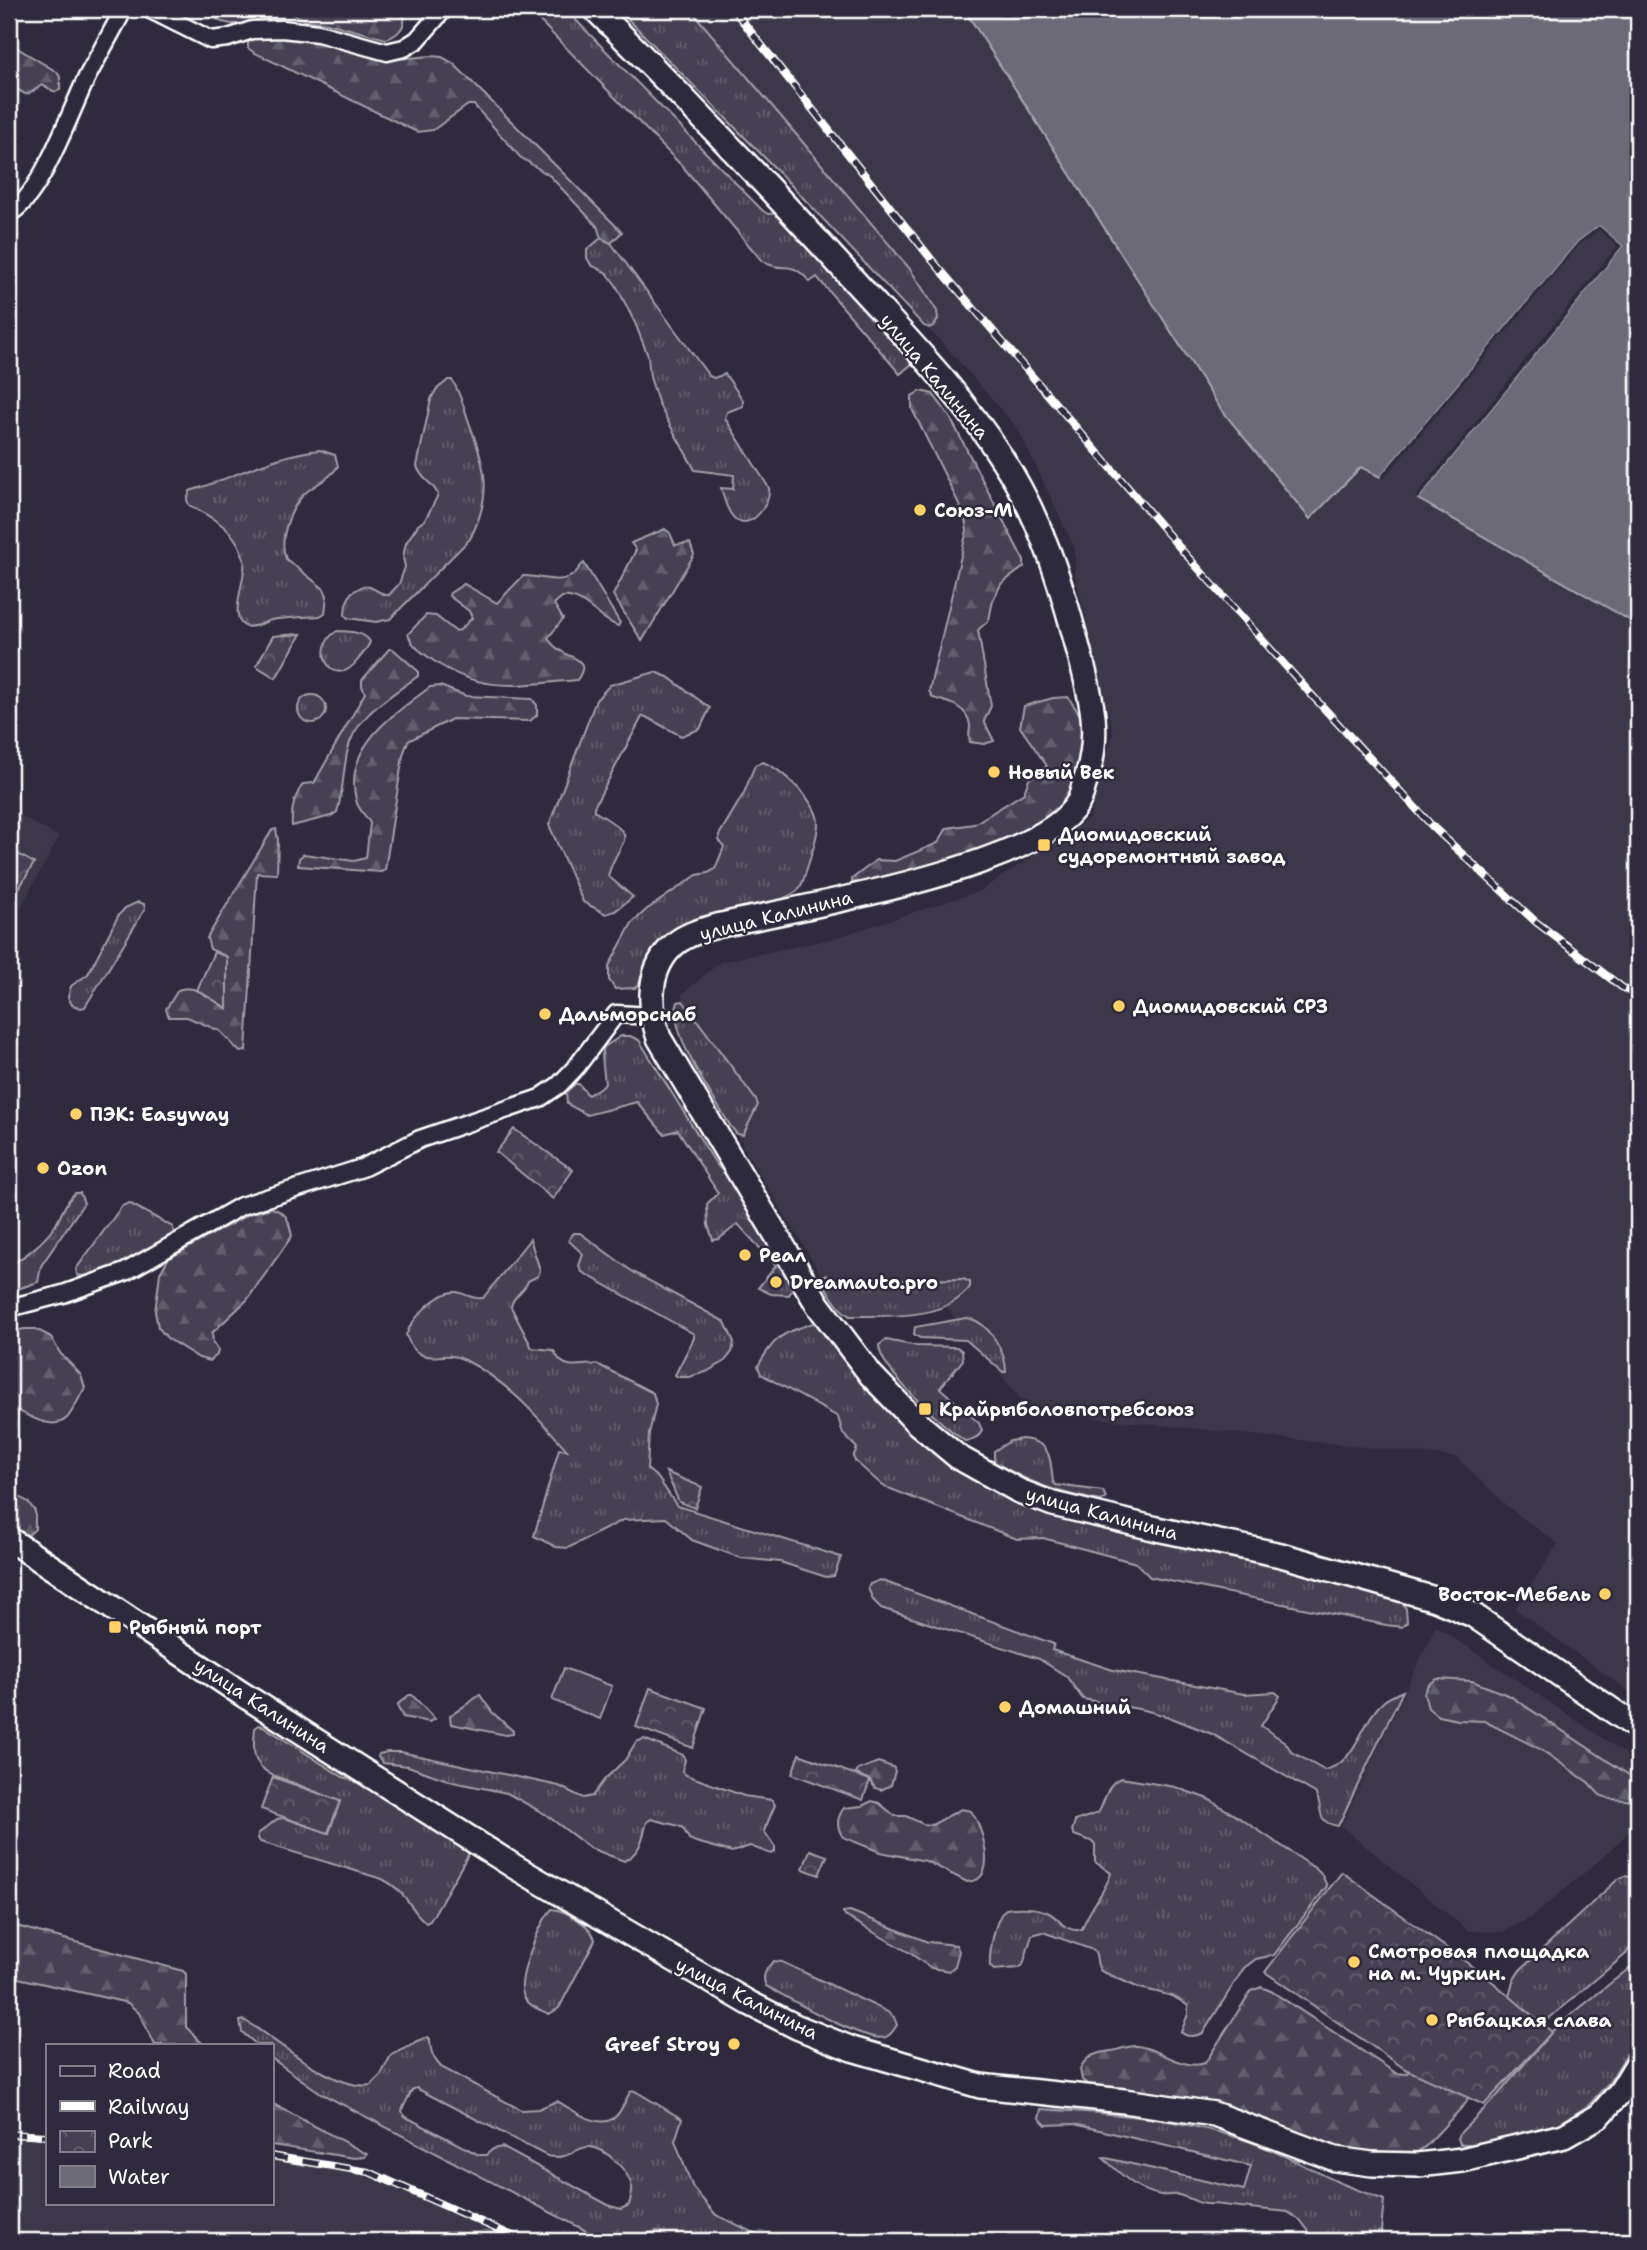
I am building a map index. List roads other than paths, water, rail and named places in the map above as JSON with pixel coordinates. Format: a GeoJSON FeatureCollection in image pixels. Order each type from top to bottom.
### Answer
{"type":"FeatureCollection","features":[{"type":"Feature","properties":{"kind":"main road","name":"улица Калинина"},"geometry":{"type":"LineString","coordinates":[[595,9],[775,193],[963,403],[1002,458],[1023,494],[1060,579],[1087,681],[1096,735],[1088,774],[1077,805],[1060,822],[1000,855],[971,865],[913,882],[695,933],[678,942],[660,962],[654,978],[652,1016],[659,1038],[818,1305],[871,1375],[916,1422],[958,1457],[1018,1491],[1053,1504],[1281,1555],[1435,1599],[1473,1615],[1638,1728]]}},
{"type":"Feature","properties":{"kind":"main road","name":"улица Калинина"},"geometry":{"type":"LineString","coordinates":[[9,1539],[239,1692],[527,1874],[749,2003],[842,2045],[980,2086],[1124,2101],[1214,2114],[1335,2159],[1371,2164],[1418,2165],[1462,2160],[1564,2136],[1600,2116],[1621,2091],[1638,2063]]}},
{"type":"Feature","properties":{"kind":"street"},"geometry":{"type":"LineString","coordinates":[[9,213],[17,210],[46,167],[88,76],[124,9]]}},
{"type":"Feature","properties":{"kind":"street"},"geometry":{"type":"LineString","coordinates":[[149,9],[211,40],[252,30],[282,29],[318,33],[387,52],[404,48],[417,40],[444,9]]}},
{"type":"Feature","properties":{"kind":"street"},"geometry":{"type":"LineString","coordinates":[[9,1308],[63,1294],[125,1272],[241,1206],[362,1167],[430,1135],[540,1098],[559,1085],[578,1066],[616,1014],[652,1016]]}},
{"type":"Feature","properties":{"kind":"water"},"geometry":{"type":"Polygon","coordinates":[[[964,9],[1638,9],[1638,625],[1418,499],[1622,246],[1599,226],[1578,242],[1380,477],[1361,467],[1310,519],[1220,408],[964,9]]]}},
{"type":"Feature","properties":{"kind":"railway"},"geometry":{"type":"LineString","coordinates":[[733,9],[932,260],[1180,548],[1309,692],[1433,827],[1536,922],[1623,988],[1638,996]]}},
{"type":"Feature","properties":{"kind":"railway"},"geometry":{"type":"LineString","coordinates":[[9,2134],[46,2136]]}},
{"type":"Feature","properties":{"kind":"railway"},"geometry":{"type":"LineString","coordinates":[[273,2156],[369,2172],[524,2241]]}},
{"type":"Feature","properties":{"kind":"place","name":"Союз-М"},"geometry":{"type":"Point","coordinates":[920,510]}},
{"type":"Feature","properties":{"kind":"place","name":"Новый Век"},"geometry":{"type":"Point","coordinates":[994,772]}},
{"type":"Feature","properties":{"kind":"place","name":"Диомидовский судоремонтный завод"},"geometry":{"type":"Point","coordinates":[1044,845]}},
{"type":"Feature","properties":{"kind":"place","name":"Диомидовский СРЗ"},"geometry":{"type":"Point","coordinates":[1119,1006]}},
{"type":"Feature","properties":{"kind":"place","name":"Дальморснаб"},"geometry":{"type":"Point","coordinates":[545,1014]}},
{"type":"Feature","properties":{"kind":"place","name":"ПЭК: Easyway"},"geometry":{"type":"Point","coordinates":[76,1114]}},
{"type":"Feature","properties":{"kind":"place","name":"Ozon"},"geometry":{"type":"Point","coordinates":[43,1168]}},
{"type":"Feature","properties":{"kind":"place","name":"Реал"},"geometry":{"type":"Point","coordinates":[745,1255]}},
{"type":"Feature","properties":{"kind":"place","name":"Dreamauto.pro"},"geometry":{"type":"Point","coordinates":[776,1282]}},
{"type":"Feature","properties":{"kind":"place","name":"Крайрыболовпотребсоюз"},"geometry":{"type":"Point","coordinates":[925,1409]}},
{"type":"Feature","properties":{"kind":"place","name":"Восток-Мебель"},"geometry":{"type":"Point","coordinates":[1605,1594]}},
{"type":"Feature","properties":{"kind":"place","name":"Рыбный порт"},"geometry":{"type":"Point","coordinates":[115,1627]}},
{"type":"Feature","properties":{"kind":"place","name":"Домашний"},"geometry":{"type":"Point","coordinates":[1005,1707]}},
{"type":"Feature","properties":{"kind":"place","name":"Смотровая площадка на м. Чуркин."},"geometry":{"type":"Point","coordinates":[1354,1962]}},
{"type":"Feature","properties":{"kind":"place","name":"Рыбацкая слава"},"geometry":{"type":"Point","coordinates":[1432,2020]}},
{"type":"Feature","properties":{"kind":"place","name":"Greef Stroy"},"geometry":{"type":"Point","coordinates":[734,2044]}}]}
